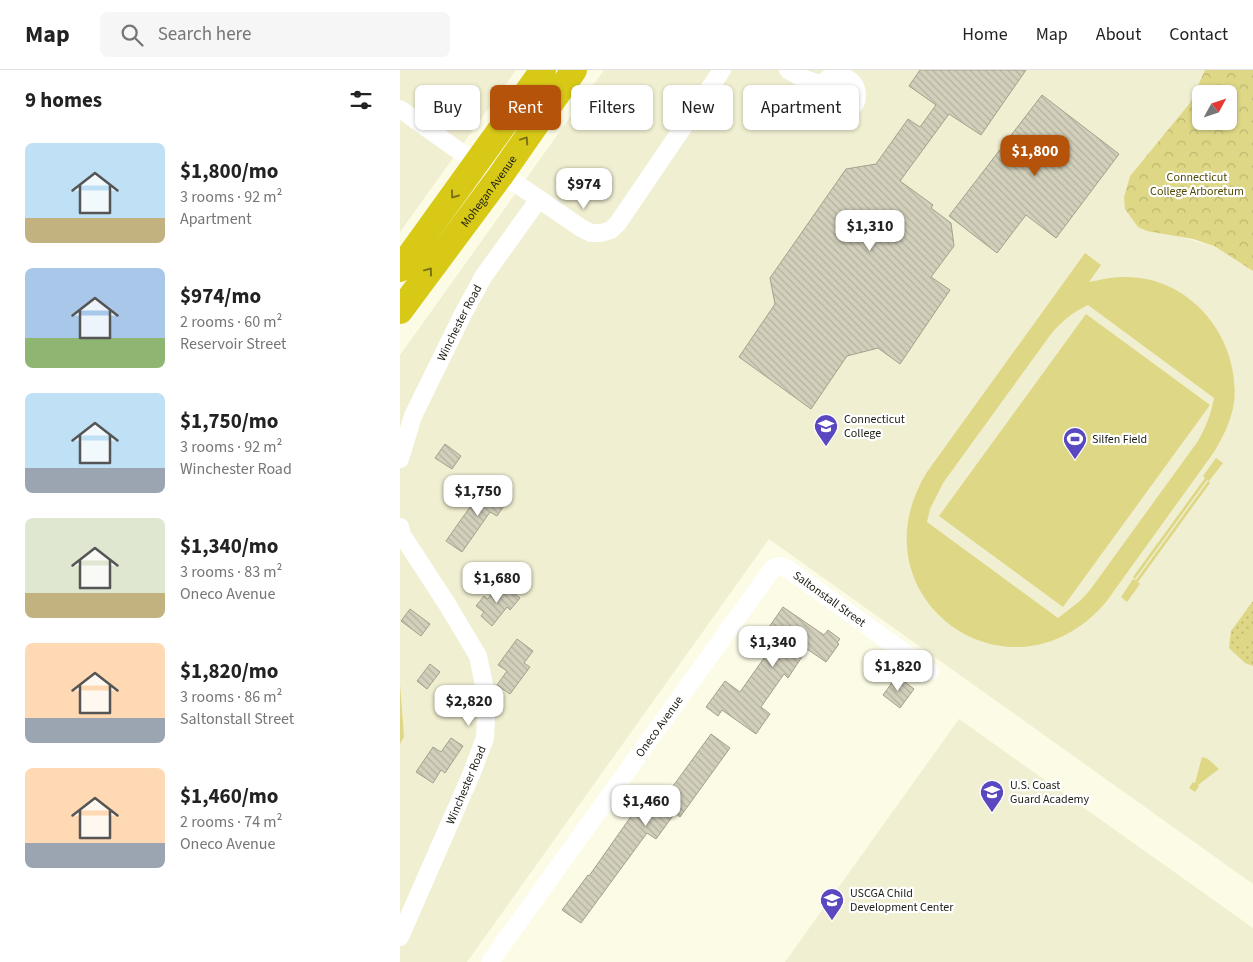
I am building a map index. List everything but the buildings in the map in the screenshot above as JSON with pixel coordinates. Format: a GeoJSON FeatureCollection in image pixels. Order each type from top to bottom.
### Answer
{"type":"FeatureCollection","features":[{"type":"Feature","properties":{"kind":"highway","name":"Mohegan Avenue"},"geometry":{"type":"LineString","coordinates":[[400,269],[544,70]]}},
{"type":"Feature","properties":{"kind":"highway","name":"Mohegan Avenue"},"geometry":{"type":"LineString","coordinates":[[400,311],[501,175],[574,70]]}},
{"type":"Feature","properties":{"kind":"street"},"geometry":{"type":"LineString","coordinates":[[400,109],[456,149],[501,175],[588,232],[597,234],[610,230],[621,219],[722,70]]}},
{"type":"Feature","properties":{"kind":"street"},"geometry":{"type":"LineString","coordinates":[[788,70],[802,78],[822,85]]}},
{"type":"Feature","properties":{"kind":"street","name":"Winchester Road"},"geometry":{"type":"LineString","coordinates":[[400,459],[413,416],[463,314],[483,277],[539,199]]}},
{"type":"Feature","properties":{"kind":"street","name":"Winchester Road"},"geometry":{"type":"LineString","coordinates":[[400,527],[402,535],[478,656],[487,699],[485,738],[471,775],[400,937]]}},
{"type":"Feature","properties":{"kind":"street","name":"Saltonstall Street"},"geometry":{"type":"LineString","coordinates":[[776,566],[788,569],[930,671]]}},
{"type":"Feature","properties":{"kind":"street","name":"Oneco Avenue"},"geometry":{"type":"LineString","coordinates":[[490,962],[770,570],[776,566]]}},
{"type":"Feature","properties":{"kind":"shaded area"},"geometry":{"type":"Polygon","coordinates":[[[400,70],[516,70],[505,85],[490,85],[490,106],[480,120],[480,85],[415,85],[415,130],[473,130],[400,232],[400,70]]]}},
{"type":"Feature","properties":{"kind":"shaded area","name":"Connecticut College"},"geometry":{"type":"Polygon","coordinates":[[[604,70],[1205,70],[1198,85],[1192,85],[1192,99],[1190,104],[1130,176],[1124,197],[1170,234],[1214,246],[1253,271],[1253,884],[769,539],[467,962],[400,962],[400,355],[571,116],[571,130],[653,130],[653,85],[593,85],[604,70]]]}},
{"type":"Feature","properties":{"kind":"shaded area","name":"U.S. Coast Guard Academy"},"geometry":{"type":"Polygon","coordinates":[[[959,719],[1253,928],[1253,962],[785,962],[959,719]]]}},
{"type":"Feature","properties":{"kind":"green space","name":"Connecticut College Arboretum"},"geometry":{"type":"Polygon","coordinates":[[[1205,70],[1253,70],[1253,271],[1214,246],[1193,239],[1147,231],[1138,227],[1125,209],[1124,197],[1130,176],[1192,99],[1192,130],[1238,130],[1238,85],[1198,85],[1205,70]]]}},
{"type":"Feature","properties":{"kind":"green space"},"geometry":{"type":"Polygon","coordinates":[[[1085,253],[1101,265],[1089,282],[1123,277],[1147,279],[1170,287],[1189,299],[1206,315],[1220,334],[1229,356],[1234,379],[1233,410],[1223,435],[1214,452],[1106,602],[1068,634],[1027,647],[987,643],[952,626],[924,598],[909,561],[909,518],[927,472],[1085,253]],[[1088,305],[1068,317],[1051,334],[943,483],[930,509],[927,522],[1058,618],[1080,601],[1090,590],[1198,441],[1208,420],[1214,398],[1088,305]]]}},
{"type":"Feature","properties":{"kind":"green space","name":"Silfen Field"},"geometry":{"type":"Polygon","coordinates":[[[1086,314],[1210,405],[1063,607],[939,516],[1086,314]]]}},
{"type":"Feature","properties":{"kind":"green space"},"geometry":{"type":"Polygon","coordinates":[[[1216,458],[1223,463],[1209,481],[1207,480],[1135,579],[1133,577],[1205,478],[1203,476],[1216,458]]]}},
{"type":"Feature","properties":{"kind":"green space"},"geometry":{"type":"Polygon","coordinates":[[[1208,481],[1210,483],[1138,582],[1140,584],[1127,602],[1121,597],[1133,579],[1136,580],[1208,481]]]}},
{"type":"Feature","properties":{"kind":"green space"},"geometry":{"type":"Polygon","coordinates":[[[1253,601],[1253,666],[1245,663],[1229,648],[1231,631],[1253,601]]]}},
{"type":"Feature","properties":{"kind":"green space"},"geometry":{"type":"Polygon","coordinates":[[[1253,627],[1253,638],[1242,645],[1238,639],[1253,627]]]}},
{"type":"Feature","properties":{"kind":"green space"},"geometry":{"type":"Polygon","coordinates":[[[400,684],[404,737],[400,744],[400,684]]]}},
{"type":"Feature","properties":{"kind":"green space"},"geometry":{"type":"Polygon","coordinates":[[[1202,757],[1208,759],[1219,769],[1198,785],[1195,792],[1189,788],[1193,782],[1195,783],[1202,757]]]}},
{"type":"Feature","properties":{"kind":"place","name":"Connecticut College"},"geometry":{"type":"Point","coordinates":[826,447]}},
{"type":"Feature","properties":{"kind":"place","name":"Silfen Field"},"geometry":{"type":"Point","coordinates":[1075,460]}},
{"type":"Feature","properties":{"kind":"place","name":"U.S. Coast Guard Academy"},"geometry":{"type":"Point","coordinates":[992,813]}},
{"type":"Feature","properties":{"kind":"place","name":"USCGA Child Development Center"},"geometry":{"type":"Point","coordinates":[832,921]}}]}
